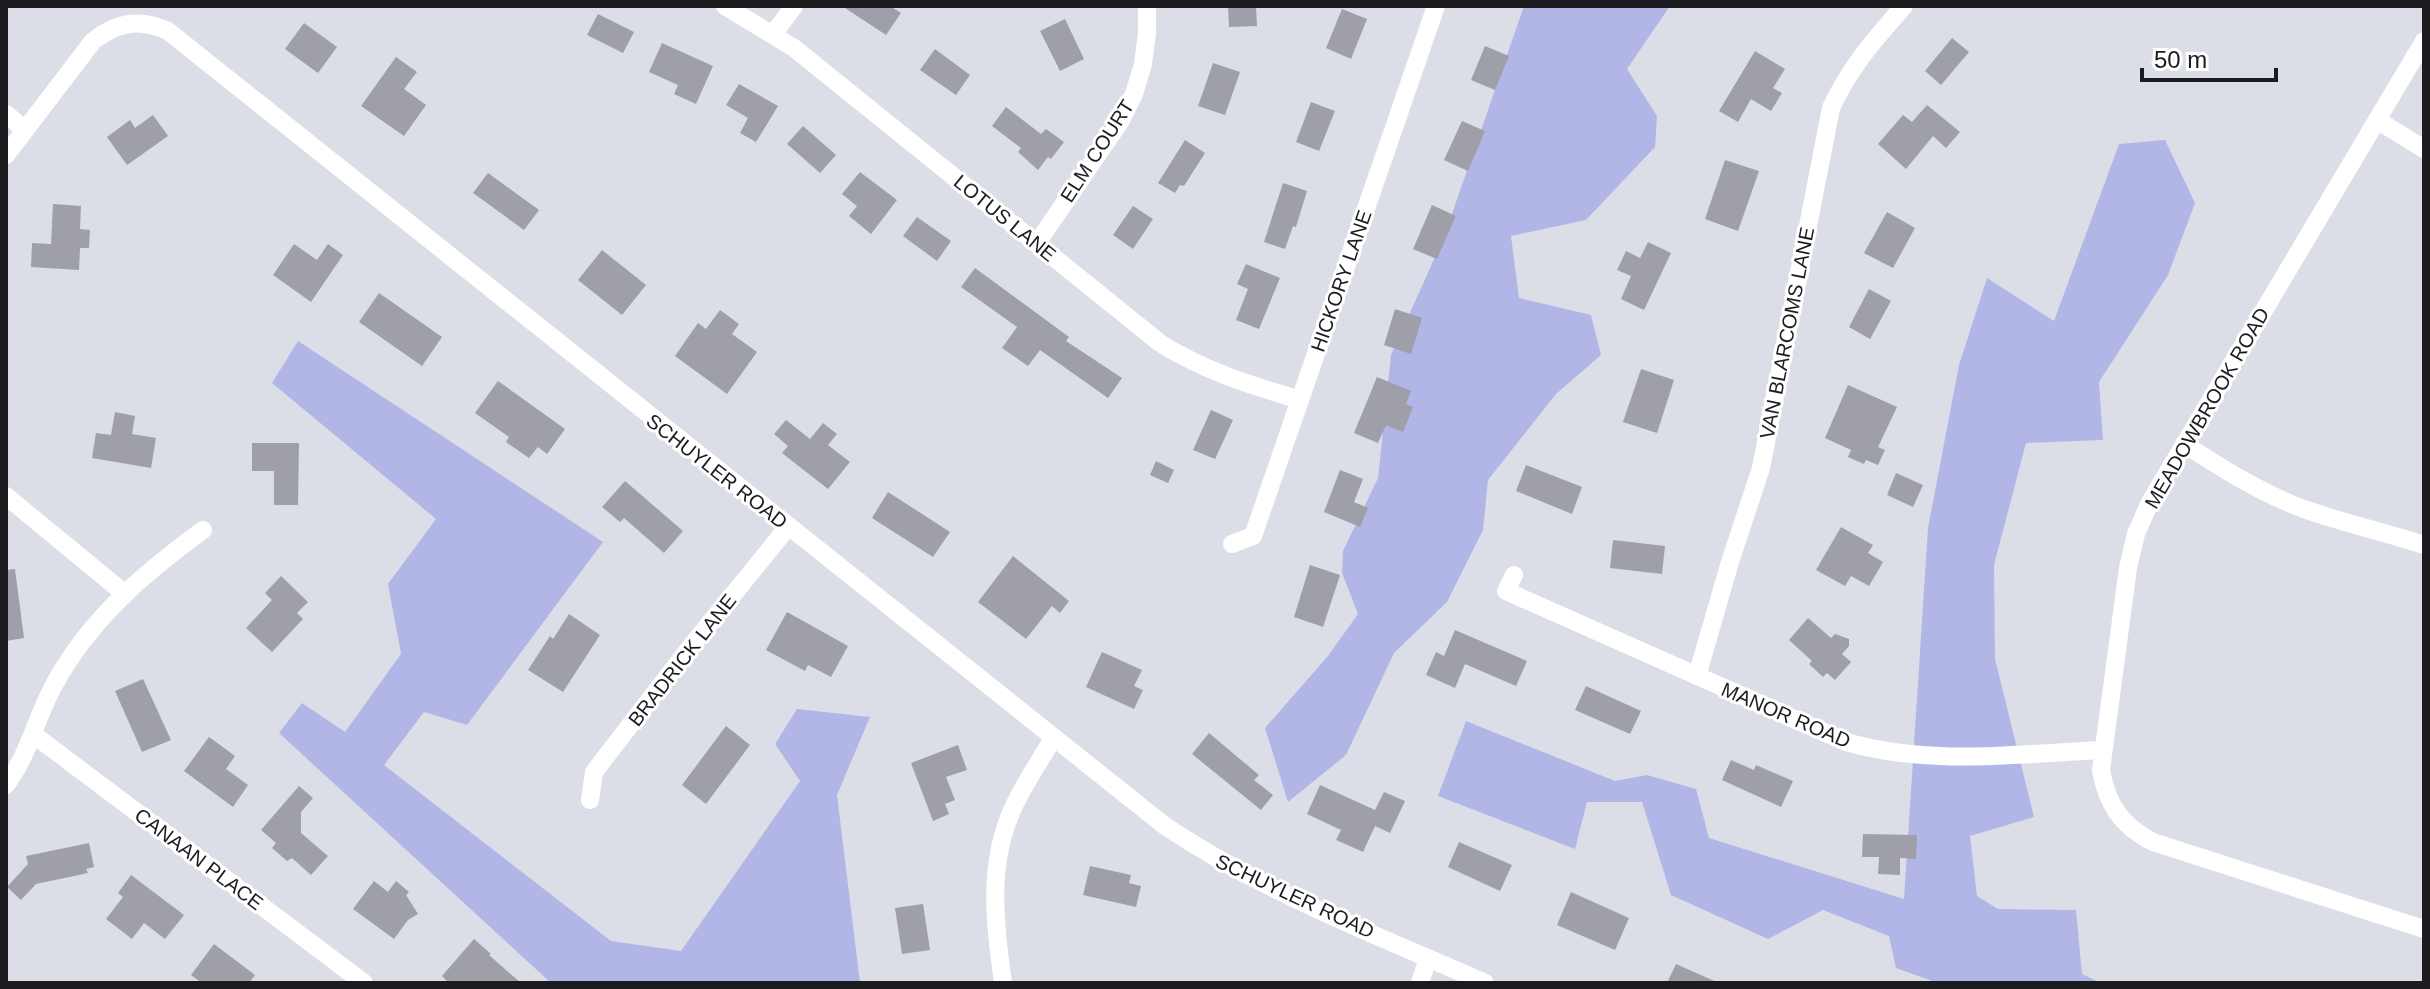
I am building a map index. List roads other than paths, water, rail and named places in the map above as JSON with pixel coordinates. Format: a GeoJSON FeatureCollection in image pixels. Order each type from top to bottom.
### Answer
{"type":"FeatureCollection","features":[{"type":"Feature","properties":{"kind":"street","name":"LOTUS LANE"},"geometry":{"type":"LineString","coordinates":[[725,6],[773,34],[1160,343],[1219,375],[1300,400]]}},
{"type":"Feature","properties":{"kind":"street"},"geometry":{"type":"LineString","coordinates":[[773,34],[794,6]]}},
{"type":"Feature","properties":{"kind":"street","name":"ELM COURT"},"geometry":{"type":"LineString","coordinates":[[1037,243],[1120,122],[1134,94],[1143,64],[1147,6]]}},
{"type":"Feature","properties":{"kind":"street","name":"HICKORY LANE"},"geometry":{"type":"LineString","coordinates":[[1232,544],[1253,536],[1436,6]]}},
{"type":"Feature","properties":{"kind":"street","name":"VAN BLARCOMS LANE"},"geometry":{"type":"LineString","coordinates":[[1697,676],[1761,468],[1831,108],[1843,81],[1860,56],[1904,6]]}},
{"type":"Feature","properties":{"kind":"street","name":"SCHUYLER ROAD"},"geometry":{"type":"LineString","coordinates":[[6,155],[93,41],[106,31],[121,24],[139,22],[168,31],[1165,826],[1209,856],[1255,881],[1485,983]]}},
{"type":"Feature","properties":{"kind":"street","name":"MEADOWBROOK ROAD"},"geometry":{"type":"LineString","coordinates":[[2424,41],[2150,502],[2136,534],[2128,568],[2101,770],[2104,790],[2111,806],[2123,823],[2138,834],[2168,847],[2424,929]]}},
{"type":"Feature","properties":{"kind":"street"},"geometry":{"type":"LineString","coordinates":[[6,114],[25,130]]}},
{"type":"Feature","properties":{"kind":"street"},"geometry":{"type":"LineString","coordinates":[[2377,120],[2424,149]]}},
{"type":"Feature","properties":{"kind":"street"},"geometry":{"type":"LineString","coordinates":[[2184,444],[2266,493],[2306,510],[2424,545]]}},
{"type":"Feature","properties":{"kind":"street"},"geometry":{"type":"LineString","coordinates":[[6,496],[124,593]]}},
{"type":"Feature","properties":{"kind":"street","name":"BRADRICK LANE"},"geometry":{"type":"LineString","coordinates":[[590,800],[594,772],[788,527]]}},
{"type":"Feature","properties":{"kind":"street"},"geometry":{"type":"LineString","coordinates":[[6,785],[34,735],[56,682],[80,645],[124,593],[157,563],[203,530]]}},
{"type":"Feature","properties":{"kind":"street","name":"MANOR ROAD"},"geometry":{"type":"LineString","coordinates":[[1514,575],[1506,591],[1846,742],[1879,752],[1943,757],[2102,750]]}},
{"type":"Feature","properties":{"kind":"street","name":"CANAAN PLACE"},"geometry":{"type":"LineString","coordinates":[[34,735],[364,983]]}},
{"type":"Feature","properties":{"kind":"street"},"geometry":{"type":"LineString","coordinates":[[1003,983],[994,917],[996,864],[1014,807],[1053,738]]}},
{"type":"Feature","properties":{"kind":"street"},"geometry":{"type":"LineString","coordinates":[[1420,983],[1428,958]]}}]}
